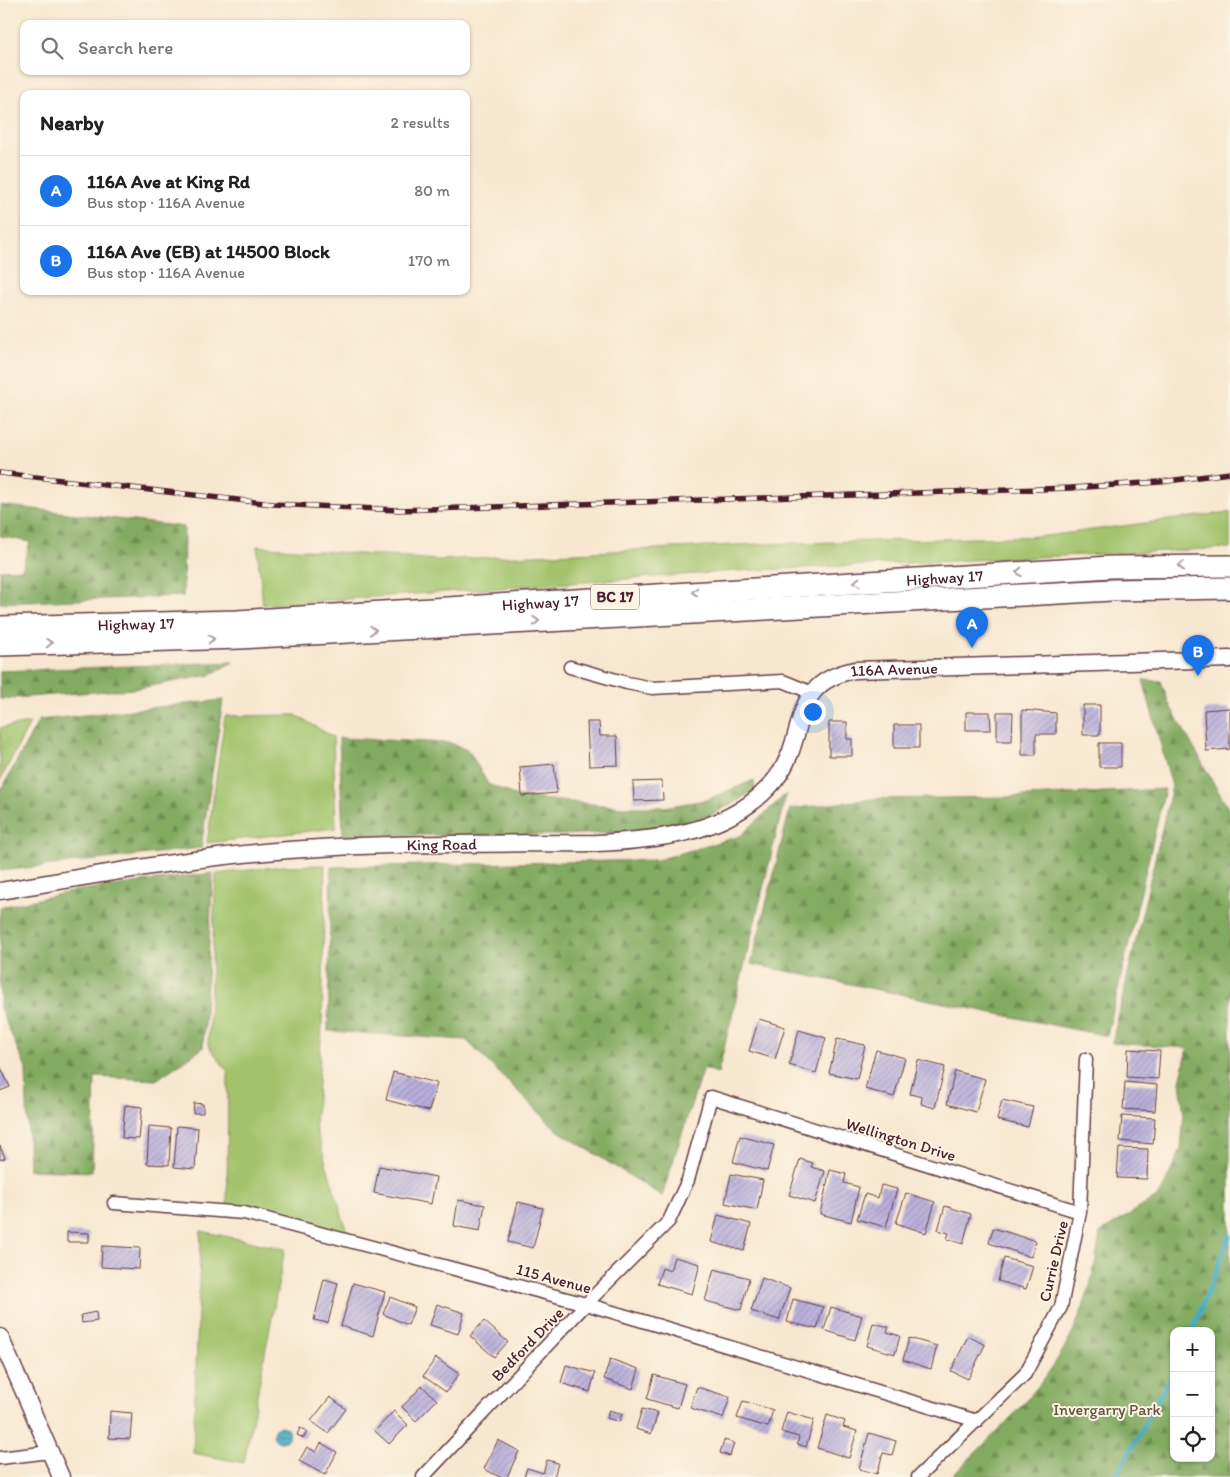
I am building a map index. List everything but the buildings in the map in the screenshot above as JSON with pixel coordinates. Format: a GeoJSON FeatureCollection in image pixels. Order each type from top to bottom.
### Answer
{"type":"FeatureCollection","features":[{"type":"Feature","properties":{"kind":"highway","name":"Highway 17"},"geometry":{"type":"LineString","coordinates":[[0,627],[237,621],[1111,567],[1230,566]]}},
{"type":"Feature","properties":{"kind":"highway","name":"Highway 17"},"geometry":{"type":"LineString","coordinates":[[0,644],[240,638],[1112,590],[1230,588]]}},
{"type":"Feature","properties":{"kind":"street","name":"116A Avenue"},"geometry":{"type":"LineString","coordinates":[[810,692],[822,682],[837,674],[854,670],[1230,658]]}},
{"type":"Feature","properties":{"kind":"street"},"geometry":{"type":"LineString","coordinates":[[570,667],[627,684],[652,688],[783,682],[810,692]]}},
{"type":"Feature","properties":{"kind":"street","name":"King Road"},"geometry":{"type":"LineString","coordinates":[[0,891],[98,873],[289,850],[374,846],[625,842],[681,833],[718,822],[734,814],[753,801],[770,785],[788,760],[810,692]]}},
{"type":"Feature","properties":{"kind":"street","name":"Currie Drive"},"geometry":{"type":"LineString","coordinates":[[918,1477],[1025,1374],[1061,1308],[1080,1212],[1086,1060]]}},
{"type":"Feature","properties":{"kind":"street","name":"Wellington Drive"},"geometry":{"type":"LineString","coordinates":[[711,1097],[1080,1212]]}},
{"type":"Feature","properties":{"kind":"street","name":"Bedford Drive"},"geometry":{"type":"LineString","coordinates":[[423,1477],[586,1304],[669,1221],[688,1180],[711,1097]]}},
{"type":"Feature","properties":{"kind":"street","name":"115 Avenue"},"geometry":{"type":"LineString","coordinates":[[114,1203],[244,1212],[586,1304],[977,1421]]}},
{"type":"Feature","properties":{"kind":"street"},"geometry":{"type":"LineString","coordinates":[[0,1337],[61,1477]]}},
{"type":"Feature","properties":{"kind":"street"},"geometry":{"type":"LineString","coordinates":[[0,1458],[50,1452]]}},
{"type":"Feature","properties":{"kind":"green space"},"geometry":{"type":"Polygon","coordinates":[[[0,505],[184,527],[183,596],[0,603],[0,570],[22,569],[30,542],[0,536],[0,505]]]}},
{"type":"Feature","properties":{"kind":"green space"},"geometry":{"type":"Polygon","coordinates":[[[1230,512],[1230,548],[737,571],[263,605],[257,546],[437,560],[732,545],[1046,536],[1230,512]]]}},
{"type":"Feature","properties":{"kind":"green space"},"geometry":{"type":"Polygon","coordinates":[[[233,662],[210,675],[134,689],[0,699],[0,671],[233,662]]]}},
{"type":"Feature","properties":{"kind":"green space","name":"Invergarry Park"},"geometry":{"type":"Polygon","coordinates":[[[1143,680],[1161,681],[1169,704],[1230,812],[1230,1477],[951,1477],[1006,1422],[1030,1396],[1050,1370],[1068,1342],[1082,1310],[1093,1275],[1100,1233],[1160,1195],[1181,1149],[1184,1115],[1180,1081],[1188,1048],[1112,1043],[1172,786],[1143,680]]]}},
{"type":"Feature","properties":{"kind":"green space"},"geometry":{"type":"Polygon","coordinates":[[[223,700],[201,848],[0,871],[0,792],[39,720],[223,700]]]}},
{"type":"Feature","properties":{"kind":"green space"},"geometry":{"type":"Polygon","coordinates":[[[296,715],[333,737],[336,828],[207,843],[225,716],[296,715]]]}},
{"type":"Feature","properties":{"kind":"green space"},"geometry":{"type":"Polygon","coordinates":[[[30,723],[0,781],[0,728],[30,723]]]}},
{"type":"Feature","properties":{"kind":"green space"},"geometry":{"type":"Polygon","coordinates":[[[339,738],[451,743],[469,751],[488,784],[519,797],[623,807],[664,807],[706,800],[754,780],[755,790],[714,814],[659,830],[562,835],[343,835],[339,738]]]}},
{"type":"Feature","properties":{"kind":"green space"},"geometry":{"type":"Polygon","coordinates":[[[1165,789],[1107,1036],[751,964],[790,809],[871,799],[1008,797],[1165,789]]]}},
{"type":"Feature","properties":{"kind":"green space"},"geometry":{"type":"Polygon","coordinates":[[[786,794],[718,1073],[703,1068],[662,1196],[557,1130],[466,1040],[328,1031],[331,867],[657,860],[740,836],[786,794]]]}},
{"type":"Feature","properties":{"kind":"green space"},"geometry":{"type":"Polygon","coordinates":[[[325,865],[322,1026],[315,1127],[348,1235],[264,1211],[227,1207],[228,1072],[208,1045],[216,874],[283,866],[325,865]]]}},
{"type":"Feature","properties":{"kind":"green space"},"geometry":{"type":"Polygon","coordinates":[[[213,873],[203,1048],[156,1080],[95,1077],[92,1172],[29,1170],[26,1069],[0,1008],[0,907],[80,890],[213,873]]]}},
{"type":"Feature","properties":{"kind":"green space"},"geometry":{"type":"Polygon","coordinates":[[[201,1231],[285,1249],[244,1463],[193,1453],[201,1231]]]}},
{"type":"Feature","properties":{"kind":"water"},"geometry":{"type":"Polygon","coordinates":[[[278,1426],[284,1426],[289,1431],[287,1440],[278,1442],[273,1437],[273,1431],[278,1426]]]}},
{"type":"Feature","properties":{"kind":"waterway"},"geometry":{"type":"LineString","coordinates":[[1194,1327],[1230,1236]]}},
{"type":"Feature","properties":{"kind":"waterway"},"geometry":{"type":"LineString","coordinates":[[1116,1477],[1173,1372]]}},
{"type":"Feature","properties":{"kind":"railway"},"geometry":{"type":"LineString","coordinates":[[0,473],[273,504],[398,510],[1071,488],[1160,482],[1230,473]]}},
{"type":"Feature","properties":{"kind":"place","name":"116A Ave at King Rd"},"geometry":{"type":"Point","coordinates":[972,648]}},
{"type":"Feature","properties":{"kind":"place","name":"116A Ave (EB) at 14500 Block"},"geometry":{"type":"Point","coordinates":[1198,676]}}]}
